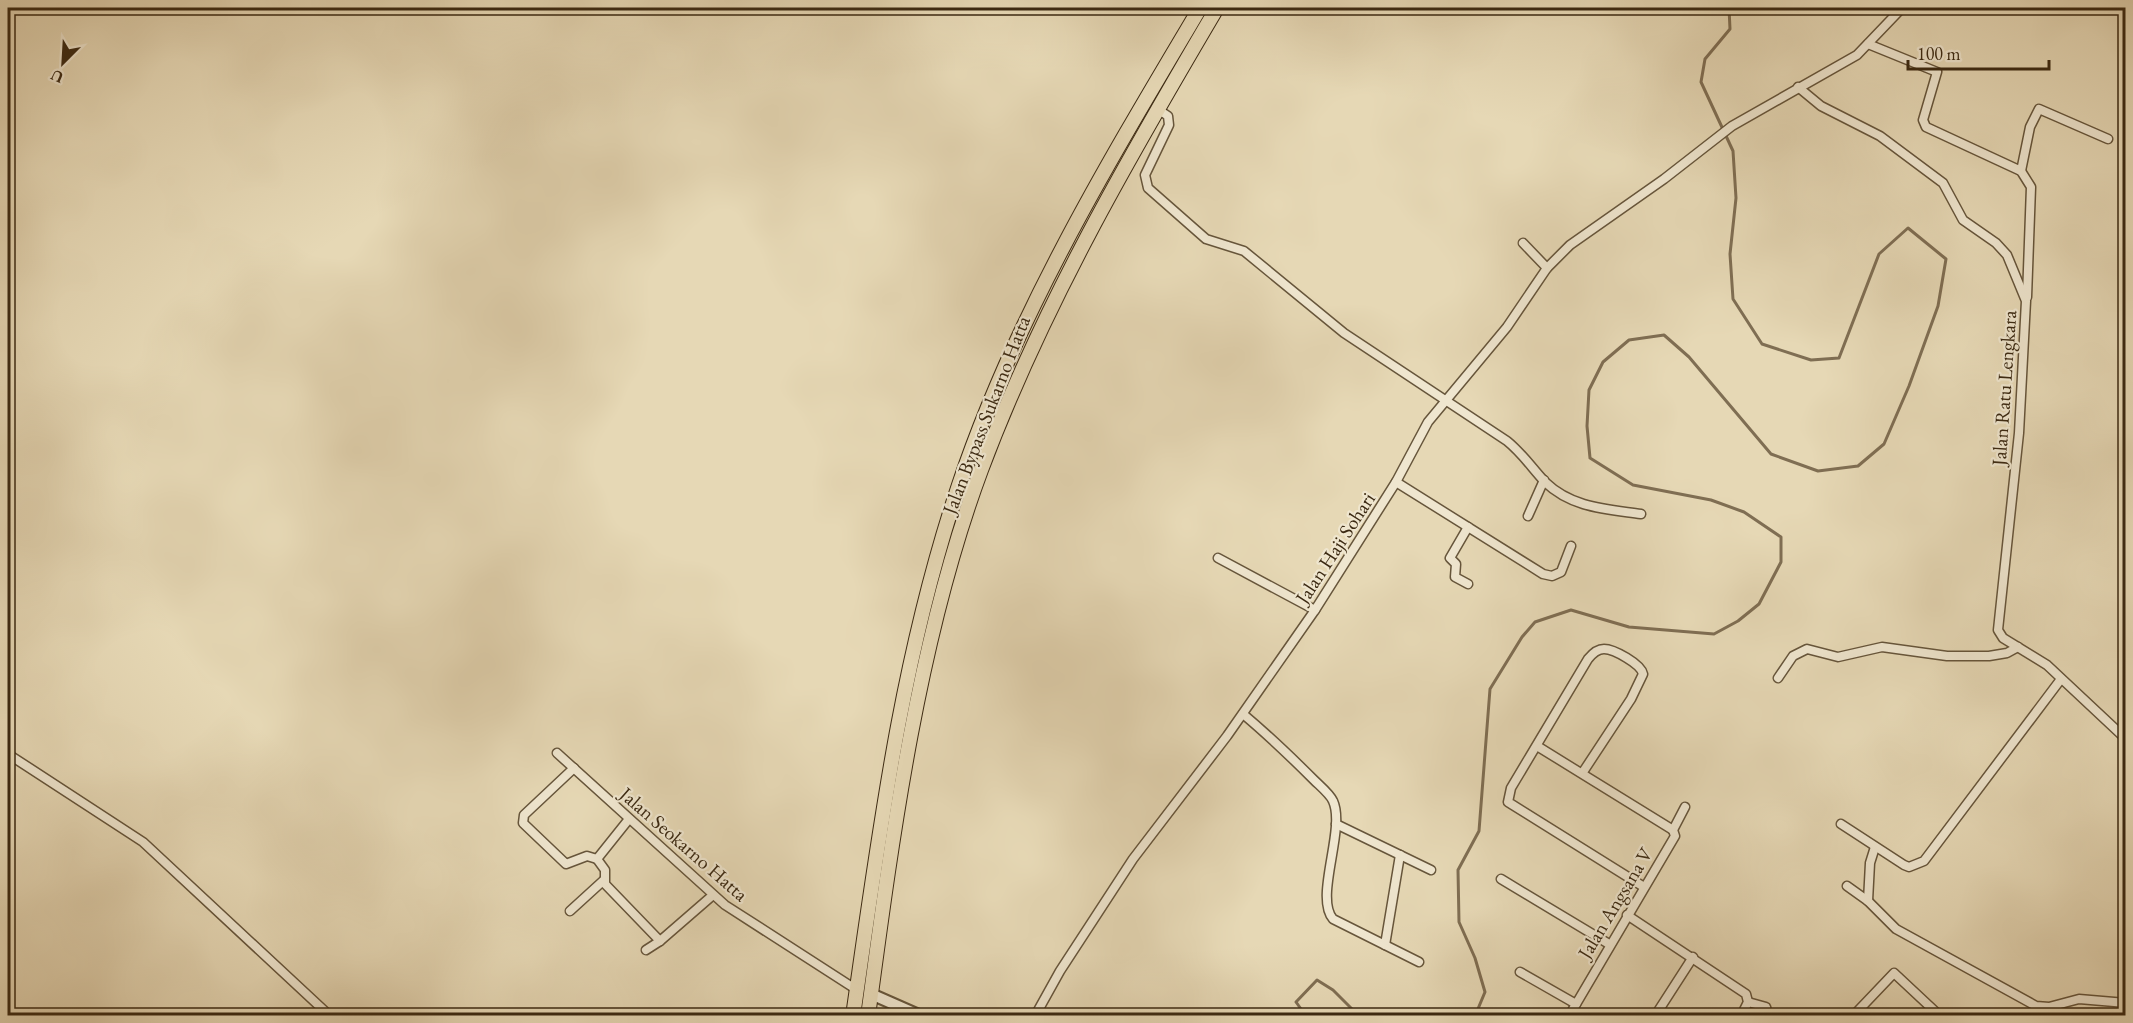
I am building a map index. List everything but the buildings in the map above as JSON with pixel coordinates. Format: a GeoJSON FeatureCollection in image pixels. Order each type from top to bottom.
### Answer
{"type":"FeatureCollection","features":[{"type":"Feature","properties":{"kind":"highway","name":"Jalan Bypass Sukarno Hatta"},"geometry":{"type":"LineString","coordinates":[[853,1016],[883,799],[907,674],[932,574],[959,486],[1022,327],[1072,229],[1200,8]]}},
{"type":"Feature","properties":{"kind":"highway","name":"Jalan Bypass Sukarno Hatta"},"geometry":{"type":"LineString","coordinates":[[868,1016],[899,805],[925,668],[949,570],[980,472],[1020,369],[1066,274],[1217,8]]}},
{"type":"Feature","properties":{"kind":"street","name":"Jalan Haji Sohari"},"geometry":{"type":"LineString","coordinates":[[1035,1016],[1060,971],[1133,859],[1243,714],[1315,610],[1396,482],[1428,422],[1507,327],[1547,268],[1570,245],[1664,179],[1732,126],[1857,55],[1902,8]]}},
{"type":"Feature","properties":{"kind":"street"},"geometry":{"type":"LineString","coordinates":[[1868,44],[1937,72],[1923,120],[1926,127],[2021,171],[2031,187],[2026,301]]}},
{"type":"Feature","properties":{"kind":"street","name":"Jalan Ratu Lengkara"},"geometry":{"type":"LineString","coordinates":[[1798,87],[1821,106],[1880,136],[1943,183],[1963,220],[1996,243],[2007,255],[2026,301],[2019,433],[1997,627],[2003,638],[2047,665],[2126,740]]}},
{"type":"Feature","properties":{"kind":"street"},"geometry":{"type":"LineString","coordinates":[[2021,171],[2030,127],[2039,109],[2108,139]]}},
{"type":"Feature","properties":{"kind":"street"},"geometry":{"type":"LineString","coordinates":[[1159,110],[1168,116],[1169,125],[1145,175],[1148,188],[1206,239],[1244,251],[1344,333],[1523,453],[1544,480],[1566,497],[1580,504],[1641,514]]}},
{"type":"Feature","properties":{"kind":"street"},"geometry":{"type":"LineString","coordinates":[[1523,243],[1547,268]]}},
{"type":"Feature","properties":{"kind":"street"},"geometry":{"type":"LineString","coordinates":[[1528,516],[1544,480]]}},
{"type":"Feature","properties":{"kind":"street"},"geometry":{"type":"LineString","coordinates":[[1396,482],[1549,576],[1561,573],[1571,546]]}},
{"type":"Feature","properties":{"kind":"street"},"geometry":{"type":"LineString","coordinates":[[1468,527],[1450,557],[1456,565],[1455,577],[1468,584]]}},
{"type":"Feature","properties":{"kind":"street"},"geometry":{"type":"LineString","coordinates":[[1218,558],[1315,610]]}},
{"type":"Feature","properties":{"kind":"street"},"geometry":{"type":"LineString","coordinates":[[1778,678],[1793,656],[1807,649],[1838,657],[1882,647],[1947,656],[1989,656],[2007,653],[2018,647]]}},
{"type":"Feature","properties":{"kind":"street"},"geometry":{"type":"LineString","coordinates":[[1583,772],[1644,674],[1639,666],[1605,649],[1592,654],[1511,788],[1508,802],[1644,887]]}},
{"type":"Feature","properties":{"kind":"street"},"geometry":{"type":"LineString","coordinates":[[1841,824],[1909,867],[1924,861],[2061,680]]}},
{"type":"Feature","properties":{"kind":"street"},"geometry":{"type":"LineString","coordinates":[[1243,714],[1282,747],[1333,800],[1335,824],[1327,890],[1329,915],[1419,962]]}},
{"type":"Feature","properties":{"kind":"street"},"geometry":{"type":"LineString","coordinates":[[1538,746],[1673,830]]}},
{"type":"Feature","properties":{"kind":"street","name":"Jalan Seokarno Hatta"},"geometry":{"type":"LineString","coordinates":[[557,753],[725,905],[857,990]]}},
{"type":"Feature","properties":{"kind":"street"},"geometry":{"type":"LineString","coordinates":[[8,754],[142,842],[330,1016]]}},
{"type":"Feature","properties":{"kind":"street"},"geometry":{"type":"LineString","coordinates":[[570,911],[604,880],[605,870],[597,859],[588,856],[566,864],[523,823],[524,815],[574,768]]}},
{"type":"Feature","properties":{"kind":"street","name":"Jalan Angsana V"},"geometry":{"type":"LineString","coordinates":[[1569,1016],[1609,944],[1675,836],[1673,830],[1685,807]]}},
{"type":"Feature","properties":{"kind":"street"},"geometry":{"type":"LineString","coordinates":[[597,859],[629,819]]}},
{"type":"Feature","properties":{"kind":"street"},"geometry":{"type":"LineString","coordinates":[[1335,824],[1431,870]]}},
{"type":"Feature","properties":{"kind":"street"},"geometry":{"type":"LineString","coordinates":[[1868,901],[1870,863],[1875,847]]}},
{"type":"Feature","properties":{"kind":"street"},"geometry":{"type":"LineString","coordinates":[[1385,945],[1400,855]]}},
{"type":"Feature","properties":{"kind":"street"},"geometry":{"type":"LineString","coordinates":[[1501,879],[1609,944]]}},
{"type":"Feature","properties":{"kind":"street"},"geometry":{"type":"LineString","coordinates":[[604,880],[660,941]]}},
{"type":"Feature","properties":{"kind":"street"},"geometry":{"type":"LineString","coordinates":[[1847,886],[1868,901],[1896,929],[2036,1006],[2049,1007],[2079,999],[2126,1003]]}},
{"type":"Feature","properties":{"kind":"street"},"geometry":{"type":"LineString","coordinates":[[645,950],[660,941],[713,895]]}},
{"type":"Feature","properties":{"kind":"street"},"geometry":{"type":"LineString","coordinates":[[1627,915],[1746,994],[1748,1002],[1741,1016]]}},
{"type":"Feature","properties":{"kind":"street"},"geometry":{"type":"LineString","coordinates":[[1655,1016],[1693,957]]}},
{"type":"Feature","properties":{"kind":"street"},"geometry":{"type":"LineString","coordinates":[[1520,972],[1576,1004]]}},
{"type":"Feature","properties":{"kind":"street"},"geometry":{"type":"LineString","coordinates":[[1853,1016],[1894,973],[1935,1014]]}},
{"type":"Feature","properties":{"kind":"street"},"geometry":{"type":"LineString","coordinates":[[871,994],[921,1016]]}},
{"type":"Feature","properties":{"kind":"street"},"geometry":{"type":"LineString","coordinates":[[1748,1002],[1766,1007],[1768,1016]]}},
{"type":"Feature","properties":{"kind":"waterway"},"geometry":{"type":"LineString","coordinates":[[1475,1016],[1485,992],[1475,958],[1459,922],[1458,870],[1479,831],[1490,689],[1522,637],[1535,622],[1571,610],[1629,627],[1714,634],[1738,621],[1759,604],[1781,562],[1781,537],[1744,512],[1711,500],[1633,485],[1590,458],[1587,426],[1589,390],[1603,362],[1629,340],[1664,335],[1689,357],[1771,454],[1818,471],[1858,466],[1884,444],[1909,386],[1938,306],[1946,259],[1908,228],[1879,254],[1839,358],[1811,360],[1762,344],[1733,299],[1730,254],[1736,198],[1733,151],[1701,82],[1705,59],[1730,29],[1729,8]]}},
{"type":"Feature","properties":{"kind":"waterway"},"geometry":{"type":"LineString","coordinates":[[1306,1016],[1296,1002],[1317,980],[1333,990],[1359,1016]]}}]}
